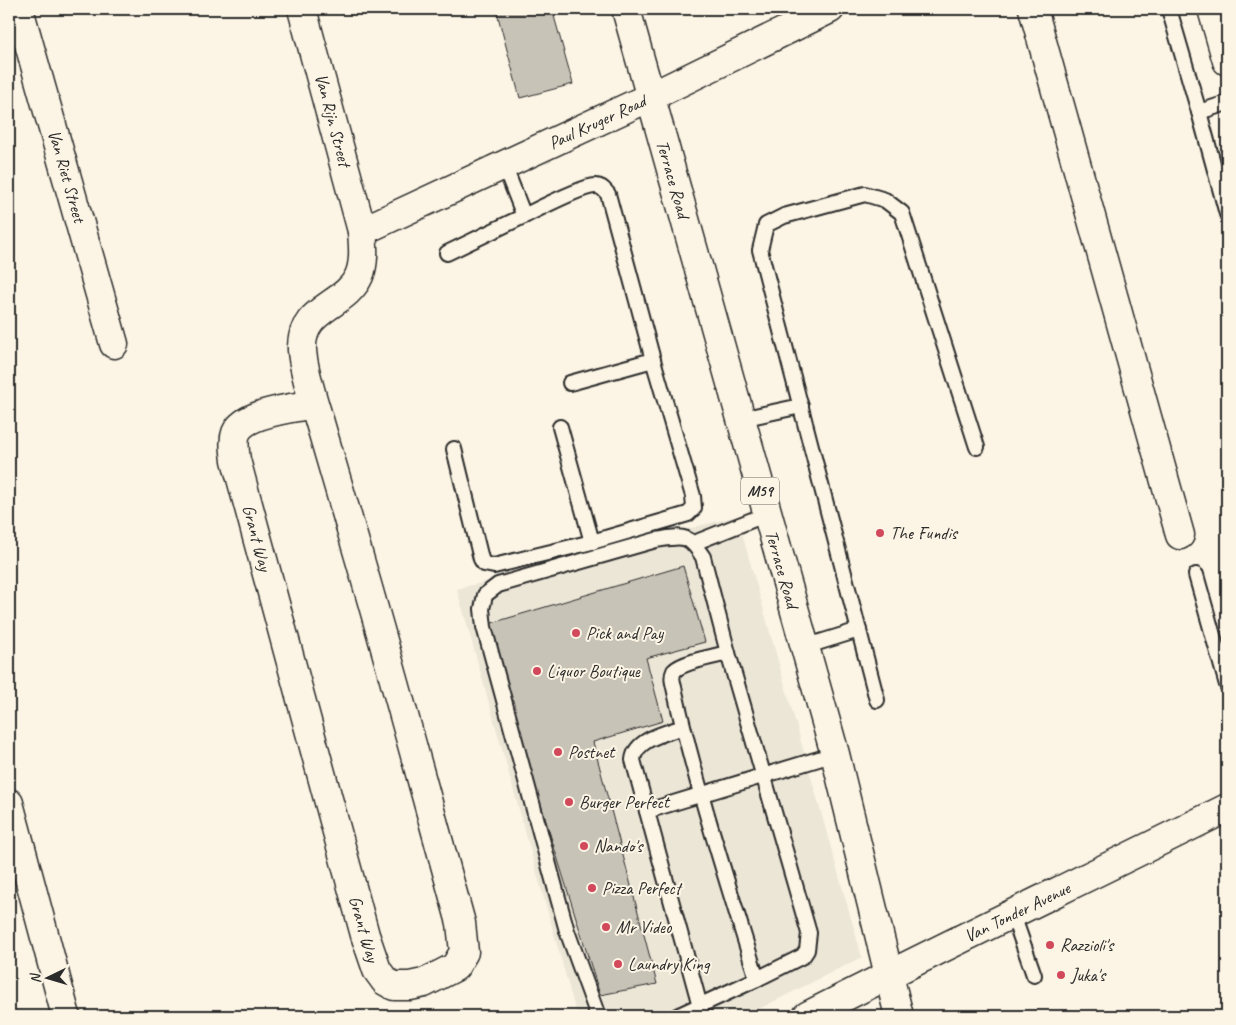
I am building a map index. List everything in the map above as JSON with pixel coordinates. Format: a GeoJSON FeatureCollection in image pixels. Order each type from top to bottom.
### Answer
{"type":"FeatureCollection","features":[{"type":"Feature","properties":{"kind":"street","name":"Van Riet Street"},"geometry":{"type":"LineString","coordinates":[[19,9],[114,344]]}},
{"type":"Feature","properties":{"kind":"street","name":"Van Rijn Street"},"geometry":{"type":"LineString","coordinates":[[302,9],[362,231],[362,266],[355,284],[315,315],[306,325],[302,339],[302,353],[314,404]]}},
{"type":"Feature","properties":{"kind":"street","name":"Terrace Road"},"geometry":{"type":"LineString","coordinates":[[626,9],[835,754],[899,1016]]}},
{"type":"Feature","properties":{"kind":"street","name":"Paul Kruger Road"},"geometry":{"type":"LineString","coordinates":[[362,231],[650,97],[830,9]]}},
{"type":"Feature","properties":{"kind":"street"},"geometry":{"type":"LineString","coordinates":[[1033,9],[1180,535]]}},
{"type":"Feature","properties":{"kind":"street"},"geometry":{"type":"LineString","coordinates":[[1212,9],[1227,61]]}},
{"type":"Feature","properties":{"kind":"street","name":"Grant Way"},"geometry":{"type":"LineString","coordinates":[[314,404],[389,657],[461,923],[464,952],[455,967],[424,983],[410,986],[394,986],[384,981],[376,970],[236,460],[234,446],[236,432],[250,420],[260,415],[314,404]]}},
{"type":"Feature","properties":{"kind":"street"},"geometry":{"type":"LineString","coordinates":[[9,803],[66,1016]]}},
{"type":"Feature","properties":{"kind":"street","name":"Van Tonder Avenue"},"geometry":{"type":"LineString","coordinates":[[807,1016],[888,974],[1013,915],[1227,808]]}},
{"type":"Feature","properties":{"kind":"lane"},"geometry":{"type":"LineString","coordinates":[[1169,9],[1227,214]]}},
{"type":"Feature","properties":{"kind":"lane"},"geometry":{"type":"LineString","coordinates":[[1199,112],[1227,104]]}},
{"type":"Feature","properties":{"kind":"lane"},"geometry":{"type":"LineString","coordinates":[[504,165],[524,216]]}},
{"type":"Feature","properties":{"kind":"lane"},"geometry":{"type":"LineString","coordinates":[[447,253],[582,190],[594,186],[603,188],[608,194],[653,360],[693,496],[694,508],[688,514],[592,542],[494,566],[484,564],[481,559],[454,449]]}},
{"type":"Feature","properties":{"kind":"lane"},"geometry":{"type":"LineString","coordinates":[[877,700],[760,250],[766,225],[784,216],[865,194],[885,200],[902,213],[977,447]]}},
{"type":"Feature","properties":{"kind":"lane"},"geometry":{"type":"LineString","coordinates":[[570,383],[653,360]]}},
{"type":"Feature","properties":{"kind":"lane"},"geometry":{"type":"LineString","coordinates":[[741,420],[801,406]]}},
{"type":"Feature","properties":{"kind":"lane"},"geometry":{"type":"LineString","coordinates":[[560,427],[592,542]]}},
{"type":"Feature","properties":{"kind":"lane"},"geometry":{"type":"LineString","coordinates":[[694,543],[767,514]]}},
{"type":"Feature","properties":{"kind":"lane"},"geometry":{"type":"LineString","coordinates":[[598,1016],[567,931],[486,637],[482,610],[485,595],[498,585],[656,540],[682,536],[694,543],[703,557],[728,653],[809,933],[809,943],[803,956],[677,1016]]}},
{"type":"Feature","properties":{"kind":"lane"},"geometry":{"type":"LineString","coordinates":[[1196,576],[1227,685]]}},
{"type":"Feature","properties":{"kind":"lane"},"geometry":{"type":"LineString","coordinates":[[804,647],[860,630]]}},
{"type":"Feature","properties":{"kind":"lane"},"geometry":{"type":"LineString","coordinates":[[728,653],[682,666],[674,671],[672,676],[682,727],[757,979]]}},
{"type":"Feature","properties":{"kind":"lane"},"geometry":{"type":"LineString","coordinates":[[682,727],[648,740],[637,748],[633,760],[700,1006]]}},
{"type":"Feature","properties":{"kind":"lane"},"geometry":{"type":"LineString","coordinates":[[647,811],[835,754]]}},
{"type":"Feature","properties":{"kind":"lane"},"geometry":{"type":"LineString","coordinates":[[1013,915],[1034,975]]}},
{"type":"Feature","properties":{"kind":"shaded area"},"geometry":{"type":"Polygon","coordinates":[[[737,516],[862,957],[745,1016],[577,1016],[457,589],[737,516]]]}},
{"type":"Feature","properties":{"kind":"building"},"geometry":{"type":"Polygon","coordinates":[[[496,9],[552,9],[573,84],[520,98],[496,9]]]}},
{"type":"Feature","properties":{"kind":"building"},"geometry":{"type":"Polygon","coordinates":[[[683,566],[705,642],[646,658],[663,721],[593,742],[657,984],[600,995],[485,625],[683,566]]]}},
{"type":"Feature","properties":{"kind":"place","name":"The Fundis"},"geometry":{"type":"Point","coordinates":[880,533]}},
{"type":"Feature","properties":{"kind":"place","name":"Pick and Pay"},"geometry":{"type":"Point","coordinates":[576,633]}},
{"type":"Feature","properties":{"kind":"place","name":"Liquor Boutique"},"geometry":{"type":"Point","coordinates":[537,671]}},
{"type":"Feature","properties":{"kind":"place","name":"Postnet"},"geometry":{"type":"Point","coordinates":[558,752]}},
{"type":"Feature","properties":{"kind":"place","name":"Burger Perfect"},"geometry":{"type":"Point","coordinates":[569,802]}},
{"type":"Feature","properties":{"kind":"place","name":"Nando's"},"geometry":{"type":"Point","coordinates":[584,846]}},
{"type":"Feature","properties":{"kind":"place","name":"Pizza Perfect"},"geometry":{"type":"Point","coordinates":[592,888]}},
{"type":"Feature","properties":{"kind":"place","name":"Mr Video"},"geometry":{"type":"Point","coordinates":[606,927]}},
{"type":"Feature","properties":{"kind":"place","name":"Razzioli's"},"geometry":{"type":"Point","coordinates":[1050,945]}},
{"type":"Feature","properties":{"kind":"place","name":"Laundry King"},"geometry":{"type":"Point","coordinates":[618,964]}},
{"type":"Feature","properties":{"kind":"place","name":"Juka's"},"geometry":{"type":"Point","coordinates":[1061,975]}}]}
